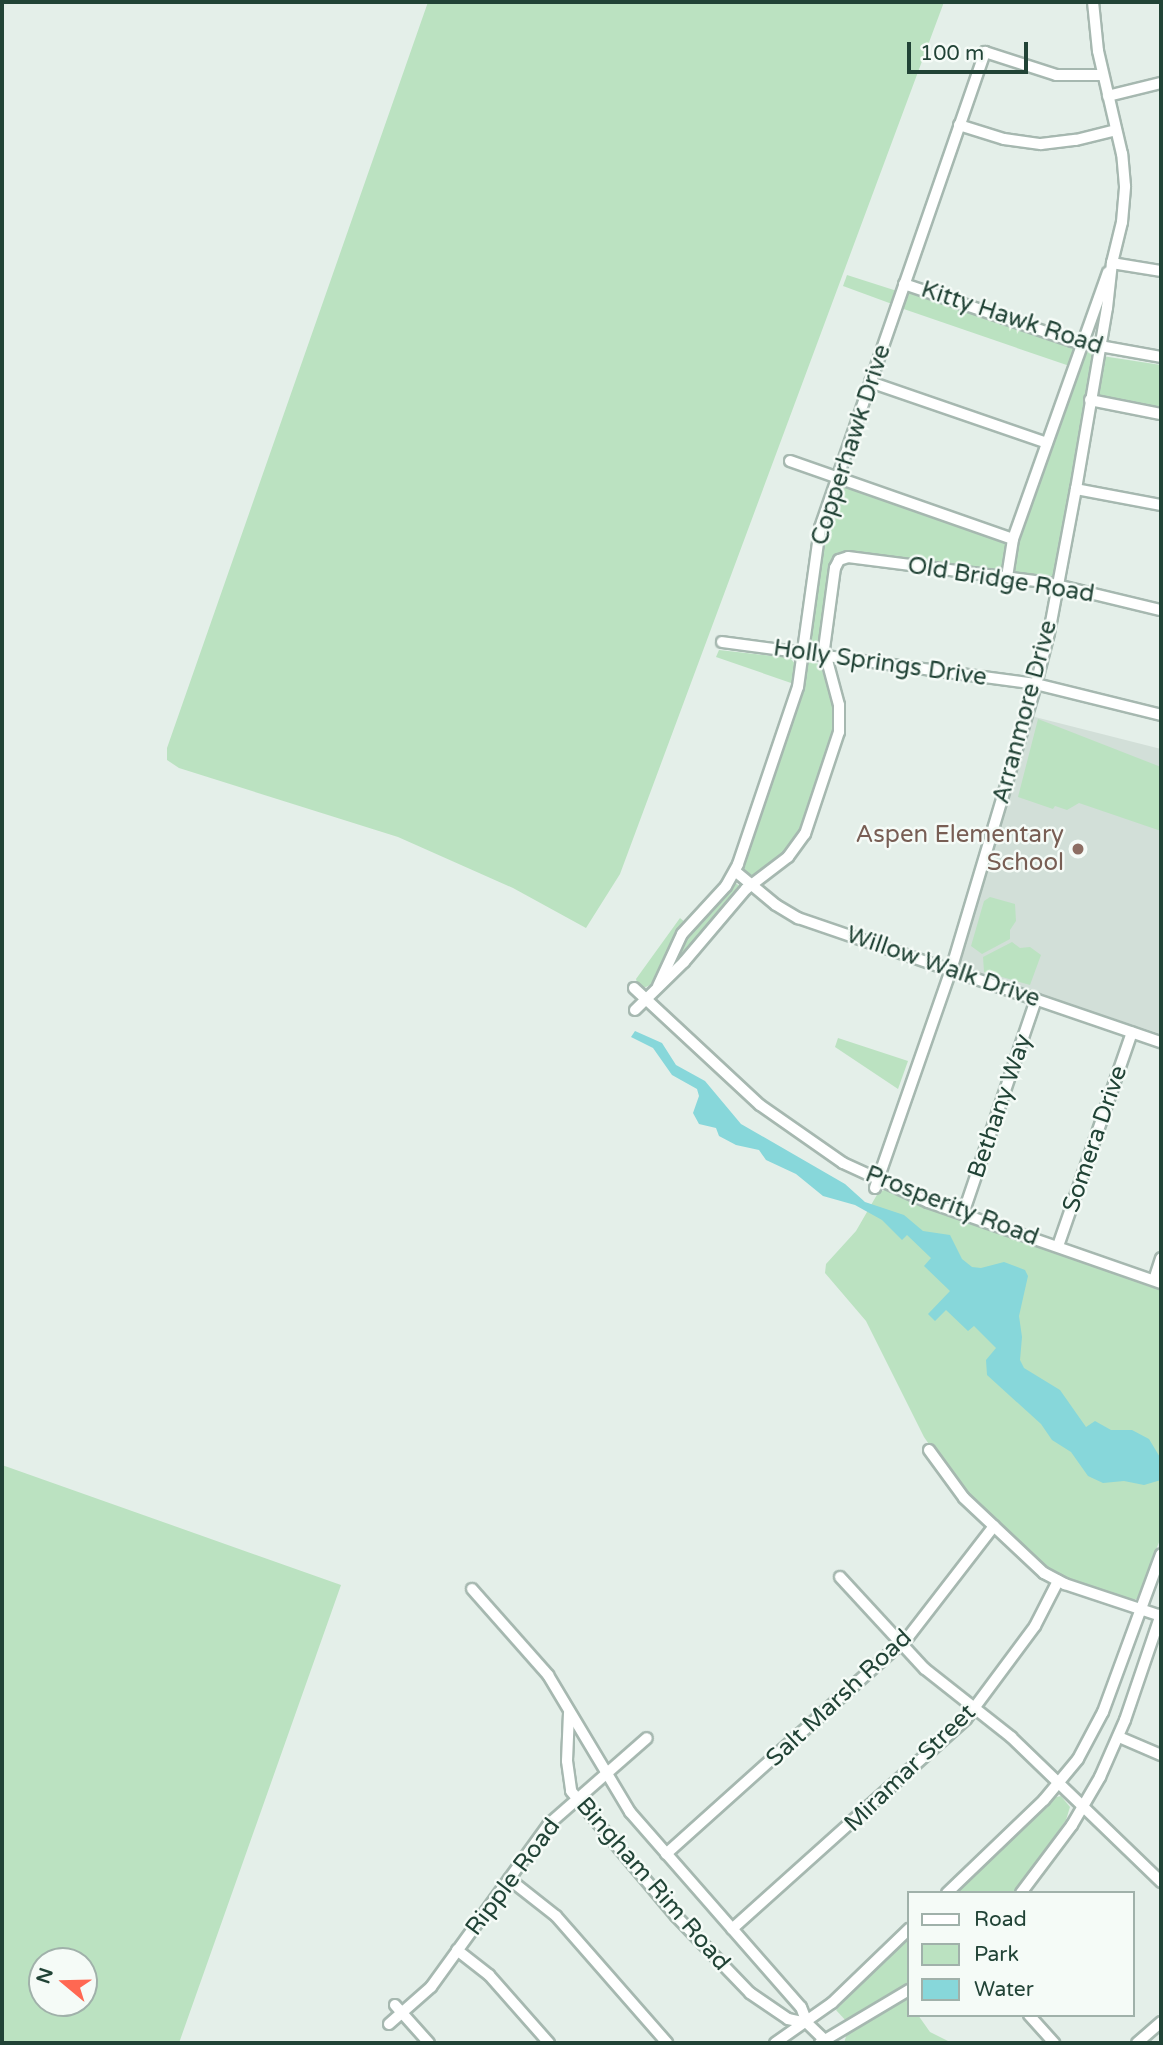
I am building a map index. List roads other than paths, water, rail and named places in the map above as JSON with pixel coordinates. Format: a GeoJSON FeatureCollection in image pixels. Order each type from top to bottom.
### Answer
{"type":"FeatureCollection","features":[{"type":"Feature","properties":{"kind":"street","name":"Arranmore Drive"},"geometry":{"type":"LineString","coordinates":[[876,1184],[951,970],[1036,684],[1076,489],[1112,263],[1122,222],[1125,186],[1103,75],[1094,2]]}},
{"type":"Feature","properties":{"kind":"street","name":"Copperhawk Drive"},"geometry":{"type":"LineString","coordinates":[[658,986],[682,934],[726,886],[735,872],[796,693],[816,543],[985,52],[1055,75],[1103,75]]}},
{"type":"Feature","properties":{"kind":"street"},"geometry":{"type":"LineString","coordinates":[[1108,96],[1161,83]]}},
{"type":"Feature","properties":{"kind":"street"},"geometry":{"type":"LineString","coordinates":[[959,125],[1004,139],[1041,144],[1076,140],[1116,130]]}},
{"type":"Feature","properties":{"kind":"street","name":"Arranmore Drive"},"geometry":{"type":"LineString","coordinates":[[1007,578],[1013,539],[1112,263]]}},
{"type":"Feature","properties":{"kind":"street"},"geometry":{"type":"LineString","coordinates":[[1112,263],[1161,271]]}},
{"type":"Feature","properties":{"kind":"street","name":"Kitty Hawk Road"},"geometry":{"type":"LineString","coordinates":[[904,284],[1081,344],[1161,357]]}},
{"type":"Feature","properties":{"kind":"street"},"geometry":{"type":"LineString","coordinates":[[870,382],[1047,443]]}},
{"type":"Feature","properties":{"kind":"street"},"geometry":{"type":"LineString","coordinates":[[1090,400],[1161,414]]}},
{"type":"Feature","properties":{"kind":"street"},"geometry":{"type":"LineString","coordinates":[[790,461],[1013,539]]}},
{"type":"Feature","properties":{"kind":"street"},"geometry":{"type":"LineString","coordinates":[[1076,489],[1161,505]]}},
{"type":"Feature","properties":{"kind":"street","name":"Old Bridge Road"},"geometry":{"type":"LineString","coordinates":[[839,560],[848,557],[1058,585],[1161,610]]}},
{"type":"Feature","properties":{"kind":"street","name":"Copperhawk Drive"},"geometry":{"type":"LineString","coordinates":[[635,1010],[684,962],[751,884],[788,857],[801,840],[838,738],[840,711],[824,656],[835,568],[839,560]]}},
{"type":"Feature","properties":{"kind":"street","name":"Holly Springs Drive"},"geometry":{"type":"LineString","coordinates":[[722,642],[1036,684],[1161,715]]}},
{"type":"Feature","properties":{"kind":"street","name":"Willow Walk Drive"},"geometry":{"type":"LineString","coordinates":[[735,872],[776,905],[798,918],[1161,1042]]}},
{"type":"Feature","properties":{"kind":"street","name":"Prosperity Road"},"geometry":{"type":"LineString","coordinates":[[634,988],[775,1117],[876,1184],[1157,1282]]}},
{"type":"Feature","properties":{"kind":"street","name":"Bethany Way"},"geometry":{"type":"LineString","coordinates":[[963,1214],[1036,999]]}},
{"type":"Feature","properties":{"kind":"street","name":"Somera Drive"},"geometry":{"type":"LineString","coordinates":[[1058,1246],[1132,1032]]}},
{"type":"Feature","properties":{"kind":"street"},"geometry":{"type":"LineString","coordinates":[[1157,1282],[1161,1258]]}},
{"type":"Feature","properties":{"kind":"street"},"geometry":{"type":"LineString","coordinates":[[929,1450],[939,1467],[994,1526],[1037,1566],[1058,1581],[1161,1616],[1118,1737],[1084,1805],[1022,1891]]}},
{"type":"Feature","properties":{"kind":"street","name":"Salt Marsh Road"},"geometry":{"type":"LineString","coordinates":[[666,1854],[901,1644],[994,1526]]}},
{"type":"Feature","properties":{"kind":"street"},"geometry":{"type":"LineString","coordinates":[[949,1891],[1060,1783],[1099,1721],[1161,1554]]}},
{"type":"Feature","properties":{"kind":"street"},"geometry":{"type":"LineString","coordinates":[[840,1577],[925,1669],[1011,1737],[1161,1882]]}},
{"type":"Feature","properties":{"kind":"street","name":"Miramar Street"},"geometry":{"type":"LineString","coordinates":[[732,1929],[873,1805],[974,1709],[1035,1626],[1058,1581]]}},
{"type":"Feature","properties":{"kind":"street","name":"Bingham Rim Road"},"geometry":{"type":"LineString","coordinates":[[472,1589],[538,1661],[630,1812],[801,2007],[807,2023],[825,2042]]}},
{"type":"Feature","properties":{"kind":"street","name":"Bingham Rim Road"},"geometry":{"type":"LineString","coordinates":[[567,1706],[571,1726],[568,1779],[571,1791],[676,1916],[750,1993],[788,2018],[807,2023]]}},
{"type":"Feature","properties":{"kind":"street"},"geometry":{"type":"LineString","coordinates":[[1118,1737],[1161,1755]]}},
{"type":"Feature","properties":{"kind":"street","name":"Ripple Road"},"geometry":{"type":"LineString","coordinates":[[389,2024],[399,2009],[425,1994],[549,1824],[647,1738]]}},
{"type":"Feature","properties":{"kind":"street"},"geometry":{"type":"LineString","coordinates":[[509,1879],[556,1916],[667,2043]]}},
{"type":"Feature","properties":{"kind":"street"},"geometry":{"type":"LineString","coordinates":[[775,2043],[807,2023],[908,1930]]}},
{"type":"Feature","properties":{"kind":"street"},"geometry":{"type":"LineString","coordinates":[[457,1950],[489,1975],[549,2043]]}},
{"type":"Feature","properties":{"kind":"street"},"geometry":{"type":"LineString","coordinates":[[825,2042],[908,1991]]}},
{"type":"Feature","properties":{"kind":"street"},"geometry":{"type":"LineString","coordinates":[[399,2009],[429,2043]]}},
{"type":"Feature","properties":{"kind":"street"},"geometry":{"type":"LineString","coordinates":[[1031,2017],[1054,2043]]}},
{"type":"Feature","properties":{"kind":"street"},"geometry":{"type":"LineString","coordinates":[[1137,2043],[1161,2022]]}},
{"type":"Feature","properties":{"kind":"water"},"geometry":{"type":"Polygon","coordinates":[[[635,1031],[662,1043],[676,1065],[705,1081],[741,1124],[845,1184],[865,1202],[904,1215],[923,1231],[950,1235],[962,1259],[972,1267],[981,1268],[1004,1262],[1025,1270],[1028,1276],[1019,1316],[1022,1337],[1020,1360],[1024,1368],[1060,1390],[1086,1427],[1095,1421],[1111,1430],[1132,1430],[1149,1439],[1161,1459],[1161,1480],[1144,1485],[1124,1481],[1103,1483],[1088,1476],[1071,1452],[1052,1440],[1041,1424],[987,1375],[986,1360],[996,1348],[974,1326],[968,1331],[946,1310],[935,1321],[928,1314],[950,1291],[924,1266],[931,1258],[907,1235],[902,1240],[882,1220],[855,1205],[823,1196],[796,1174],[766,1160],[759,1150],[736,1145],[719,1136],[716,1128],[699,1124],[693,1113],[699,1096],[697,1089],[672,1075],[653,1048],[631,1037],[635,1031]]]}},
{"type":"Feature","properties":{"kind":"place","name":"Aspen Elementary School"},"geometry":{"type":"Point","coordinates":[1078,849]}}]}
